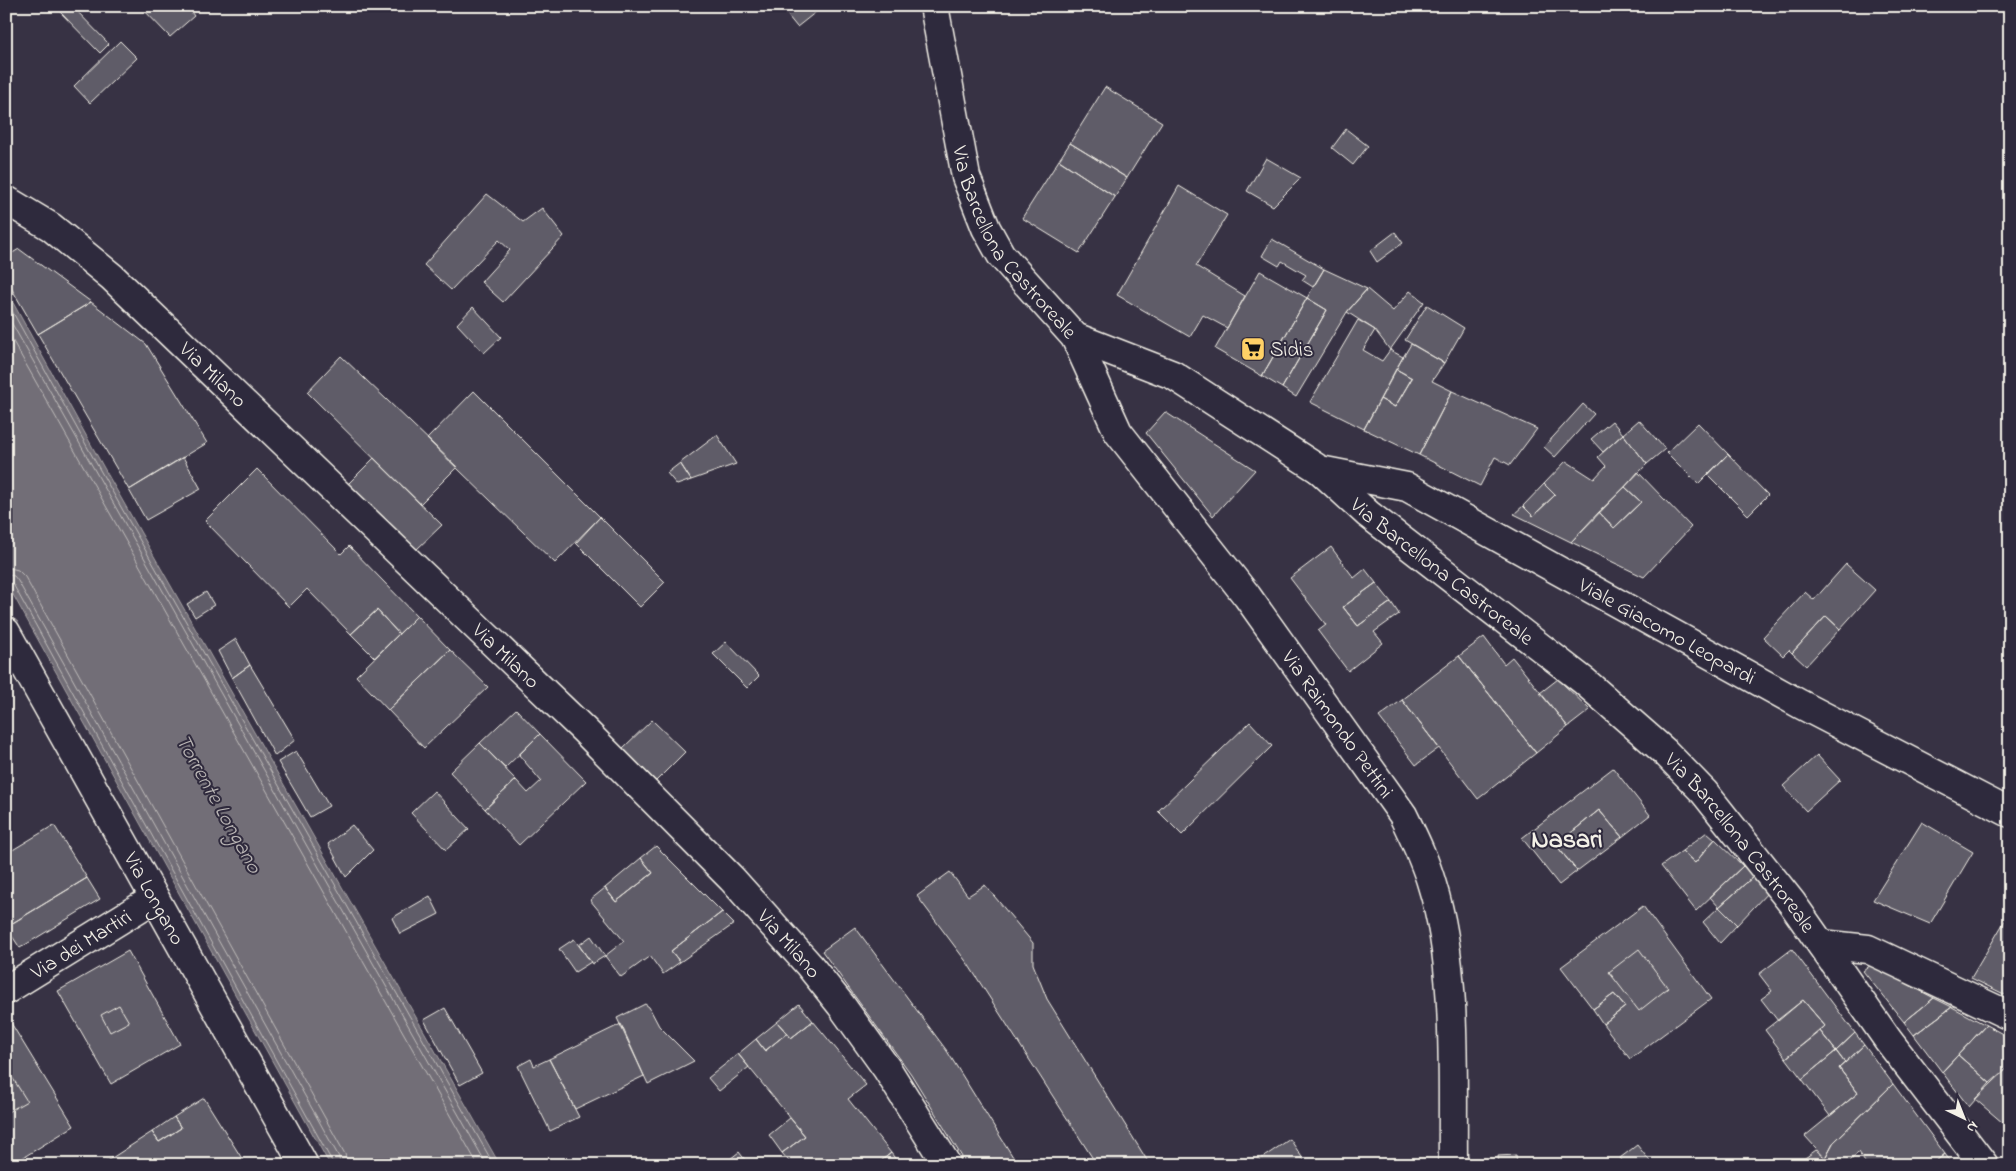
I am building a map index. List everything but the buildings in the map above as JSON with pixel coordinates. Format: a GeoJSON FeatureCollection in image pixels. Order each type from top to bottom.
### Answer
{"type":"FeatureCollection","features":[{"type":"Feature","properties":{"kind":"street","name":"Via Barcellona Castroreale"},"geometry":{"type":"LineString","coordinates":[[934,6],[966,176],[986,228],[1001,255],[1074,337],[1174,375],[1320,470],[1368,514],[1584,681],[1665,752],[1704,792],[1792,903],[1888,1040],[1984,1165]]}},
{"type":"Feature","properties":{"kind":"street","name":"Via Milano"},"geometry":{"type":"LineString","coordinates":[[6,200],[51,227],[112,277],[584,730],[732,879],[809,965],[841,1005],[887,1069],[946,1165]]}},
{"type":"Feature","properties":{"kind":"street","name":"Via Raimondo Pettini"},"geometry":{"type":"LineString","coordinates":[[1074,337],[1118,432],[1247,596],[1403,815],[1420,849],[1433,885],[1442,924],[1449,983],[1453,1165]]}},
{"type":"Feature","properties":{"kind":"street","name":"Viale Giacomo Leopardi"},"geometry":{"type":"LineString","coordinates":[[1320,470],[1407,487],[1800,704],[2010,813]]}},
{"type":"Feature","properties":{"kind":"street","name":"Via Longano"},"geometry":{"type":"LineString","coordinates":[[6,632],[304,1165]]}},
{"type":"Feature","properties":{"kind":"street","name":"Via dei Martiri"},"geometry":{"type":"LineString","coordinates":[[6,990],[155,898]]}},
{"type":"Feature","properties":{"kind":"street"},"geometry":{"type":"LineString","coordinates":[[1821,944],[1868,949],[2010,1016]]}},
{"type":"Feature","properties":{"kind":"water","name":"Torrente Longano"},"geometry":{"type":"Polygon","coordinates":[[[6,290],[104,468],[500,1165],[330,1165],[6,582],[6,290]]]}},
{"type":"Feature","properties":{"kind":"place","name":"Sidis"},"geometry":{"type":"Point","coordinates":[1253,349]}},
{"type":"Feature","properties":{"kind":"district","name":"Nasari"},"geometry":{"type":"Point","coordinates":[1567,838]}}]}
